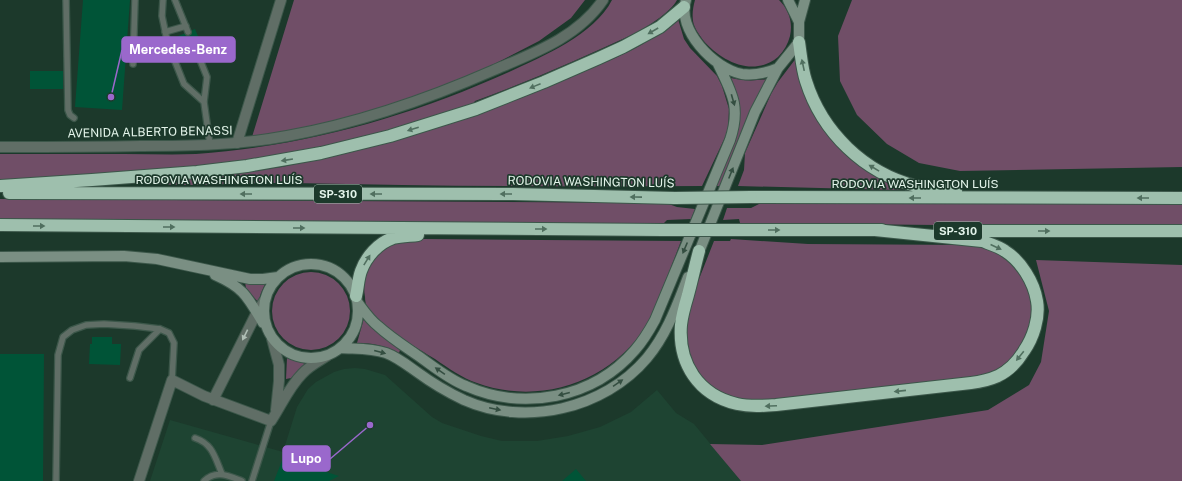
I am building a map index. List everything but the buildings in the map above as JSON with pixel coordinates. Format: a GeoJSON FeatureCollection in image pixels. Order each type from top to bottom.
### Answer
{"type":"FeatureCollection","features":[{"type":"Feature","properties":{"kind":"highway"},"geometry":{"type":"LineString","coordinates":[[0,186],[197,172],[247,166],[321,153],[390,136],[476,109],[593,61],[660,27],[685,2]]}},
{"type":"Feature","properties":{"kind":"highway"},"geometry":{"type":"LineString","coordinates":[[799,42],[806,82],[821,115],[841,142],[861,160],[877,171],[916,186],[1006,198]]}},
{"type":"Feature","properties":{"kind":"highway","name":"RODOVIA WASHINGTON LUÍS"},"geometry":{"type":"LineString","coordinates":[[0,193],[513,194],[675,198],[1182,198]]}},
{"type":"Feature","properties":{"kind":"highway","name":"SP-310"},"geometry":{"type":"LineString","coordinates":[[0,225],[663,230],[1182,231]]}},
{"type":"Feature","properties":{"kind":"highway"},"geometry":{"type":"LineString","coordinates":[[357,300],[360,272],[366,259],[383,243],[393,238],[408,236],[499,229]]}},
{"type":"Feature","properties":{"kind":"highway"},"geometry":{"type":"LineString","coordinates":[[699,251],[681,323],[680,336],[684,359],[688,369],[704,388],[726,401],[749,406],[776,405],[971,383],[998,376],[1020,357],[1028,345],[1034,331],[1038,302],[1025,270],[1006,251],[982,241],[875,230]]}},
{"type":"Feature","properties":{"kind":"main road"},"geometry":{"type":"LineString","coordinates":[[788,0],[799,22]]}},
{"type":"Feature","properties":{"kind":"main road"},"geometry":{"type":"LineString","coordinates":[[341,348],[375,350],[388,354],[450,393],[483,407],[519,413],[564,408],[590,399],[629,376],[656,345],[671,320],[756,112],[778,68],[799,42],[799,22],[804,0]]}},
{"type":"Feature","properties":{"kind":"main road"},"geometry":{"type":"LineString","coordinates":[[685,2],[686,18],[696,42],[706,54],[718,64],[740,74],[752,75],[778,68]]}},
{"type":"Feature","properties":{"kind":"main road"},"geometry":{"type":"LineString","coordinates":[[266,326],[263,314],[264,301],[269,288],[278,277],[289,269],[302,265],[316,264],[329,267],[341,274],[350,284],[357,300],[378,326],[445,375],[464,386],[485,394],[505,398],[538,398],[552,397],[568,393],[581,389],[595,382],[620,364],[634,351],[646,336],[655,320],[734,130],[735,107],[732,96],[718,64]]}},
{"type":"Feature","properties":{"kind":"main road"},"geometry":{"type":"LineString","coordinates":[[0,257],[124,256],[157,259],[250,279],[278,277]]}},
{"type":"Feature","properties":{"kind":"main road"},"geometry":{"type":"LineString","coordinates":[[194,267],[226,281],[241,290],[249,299],[266,326],[272,339],[283,350],[297,357],[312,359],[327,356],[341,348],[350,339],[356,328],[358,316],[357,300]]}},
{"type":"Feature","properties":{"kind":"street"},"geometry":{"type":"LineString","coordinates":[[237,143],[281,0]]}},
{"type":"Feature","properties":{"kind":"street","name":"AVENIDA ALBERTO BENASSI"},"geometry":{"type":"LineString","coordinates":[[0,147],[210,145],[287,136],[342,124],[391,110],[454,88],[556,42],[580,25],[590,16],[603,0]]}},
{"type":"Feature","properties":{"kind":"street"},"geometry":{"type":"LineString","coordinates":[[214,400],[257,312],[264,301]]}},
{"type":"Feature","properties":{"kind":"street"},"geometry":{"type":"LineString","coordinates":[[272,339],[279,365],[279,380],[274,418]]}},
{"type":"Feature","properties":{"kind":"street"},"geometry":{"type":"LineString","coordinates":[[274,418],[302,374],[311,366],[327,356]]}},
{"type":"Feature","properties":{"kind":"street"},"geometry":{"type":"LineString","coordinates":[[138,481],[172,380],[214,400],[274,418]]}},
{"type":"Feature","properties":{"kind":"lane"},"geometry":{"type":"LineString","coordinates":[[66,0],[68,110],[74,118]]}},
{"type":"Feature","properties":{"kind":"lane"},"geometry":{"type":"LineString","coordinates":[[133,64],[135,0]]}},
{"type":"Feature","properties":{"kind":"lane"},"geometry":{"type":"LineString","coordinates":[[163,0],[162,16],[167,40]]}},
{"type":"Feature","properties":{"kind":"lane"},"geometry":{"type":"LineString","coordinates":[[165,32],[187,29],[175,0]]}},
{"type":"Feature","properties":{"kind":"lane"},"geometry":{"type":"LineString","coordinates":[[196,50],[207,77],[204,102],[210,145]]}},
{"type":"Feature","properties":{"kind":"lane"},"geometry":{"type":"LineString","coordinates":[[174,59],[184,84],[204,102]]}},
{"type":"Feature","properties":{"kind":"lane"},"geometry":{"type":"LineString","coordinates":[[56,481],[58,355],[63,337],[72,330],[86,325],[135,326],[160,329],[169,333],[174,344],[172,380]]}},
{"type":"Feature","properties":{"kind":"lane"},"geometry":{"type":"LineString","coordinates":[[130,378],[139,350],[160,329]]}},
{"type":"Feature","properties":{"kind":"lane"},"geometry":{"type":"LineString","coordinates":[[252,481],[274,418]]}},
{"type":"Feature","properties":{"kind":"lane"},"geometry":{"type":"LineString","coordinates":[[194,438],[202,440],[208,445],[222,474]]}},
{"type":"Feature","properties":{"kind":"lane"},"geometry":{"type":"LineString","coordinates":[[204,481],[210,476],[216,474],[222,474],[242,481]]}},
{"type":"Feature","properties":{"kind":"shaded area"},"geometry":{"type":"Polygon","coordinates":[[[294,0],[585,0],[571,18],[539,41],[469,77],[364,116],[298,131],[252,137],[294,0]]]}},
{"type":"Feature","properties":{"kind":"shaded area"},"geometry":{"type":"Polygon","coordinates":[[[612,0],[677,0],[665,14],[638,32],[557,68],[475,101],[473,104],[404,127],[325,148],[216,167],[0,182],[0,154],[196,154],[277,144],[356,127],[395,116],[471,88],[509,72],[552,51],[580,34],[593,24],[612,0]]]}},
{"type":"Feature","properties":{"kind":"shaded area"},"geometry":{"type":"Polygon","coordinates":[[[695,0],[779,0],[788,12],[791,26],[787,45],[778,57],[768,63],[758,66],[738,64],[728,60],[710,48],[696,29],[693,16],[695,0]]]}},
{"type":"Feature","properties":{"kind":"shaded area"},"geometry":{"type":"Polygon","coordinates":[[[852,0],[1182,0],[1182,167],[960,171],[919,163],[887,144],[857,115],[840,81],[838,36],[852,0]]]}},
{"type":"Feature","properties":{"kind":"shaded area"},"geometry":{"type":"Polygon","coordinates":[[[678,19],[684,39],[690,48],[717,76],[722,86],[729,109],[728,131],[702,186],[498,186],[293,183],[168,185],[126,181],[282,167],[320,158],[573,75],[618,57],[639,46],[659,34],[678,19]]]}},
{"type":"Feature","properties":{"kind":"shaded area"},"geometry":{"type":"Polygon","coordinates":[[[797,57],[817,116],[900,185],[902,189],[738,186],[744,170],[745,153],[771,94],[797,57]]]}},
{"type":"Feature","properties":{"kind":"shaded area"},"geometry":{"type":"Polygon","coordinates":[[[731,78],[740,80],[768,79],[754,104],[720,186],[715,186],[730,152],[739,125],[740,112],[736,92],[731,78]]]}},
{"type":"Feature","properties":{"kind":"shaded area"},"geometry":{"type":"Polygon","coordinates":[[[0,199],[666,203],[677,207],[695,209],[691,219],[667,220],[663,224],[0,220],[0,199]]]}},
{"type":"Feature","properties":{"kind":"shaded area"},"geometry":{"type":"Polygon","coordinates":[[[761,203],[1182,204],[1182,225],[740,223],[739,219],[723,220],[727,208],[751,208],[761,203]]]}},
{"type":"Feature","properties":{"kind":"shaded area"},"geometry":{"type":"Polygon","coordinates":[[[423,239],[681,241],[647,325],[632,345],[614,361],[594,374],[572,384],[549,390],[525,392],[501,389],[477,383],[461,376],[388,329],[368,309],[365,300],[364,285],[368,268],[374,258],[384,246],[423,239]]]}},
{"type":"Feature","properties":{"kind":"shaded area"},"geometry":{"type":"Polygon","coordinates":[[[731,239],[808,244],[972,245],[987,249],[995,252],[1006,260],[1016,269],[1024,280],[1029,293],[1031,306],[1031,319],[1028,333],[1022,345],[1010,359],[1001,367],[985,376],[769,401],[742,402],[711,388],[694,370],[684,338],[688,307],[714,241],[730,241],[731,239]]]}},
{"type":"Feature","properties":{"kind":"shaded area"},"geometry":{"type":"Polygon","coordinates":[[[1036,260],[1182,265],[1182,481],[741,481],[710,444],[762,445],[988,410],[1029,385],[1041,362],[1049,311],[1036,260]]]}},
{"type":"Feature","properties":{"kind":"shaded area"},"geometry":{"type":"Polygon","coordinates":[[[311,272],[326,275],[339,283],[347,296],[350,311],[347,326],[339,339],[326,347],[311,350],[296,347],[283,339],[275,326],[272,311],[275,296],[283,283],[296,275],[311,272]]]}},
{"type":"Feature","properties":{"kind":"shaded area"},"geometry":{"type":"Polygon","coordinates":[[[245,282],[265,284],[258,302],[246,288],[245,282]]]}},
{"type":"Feature","properties":{"kind":"shaded area"},"geometry":{"type":"Polygon","coordinates":[[[364,318],[372,328],[400,350],[399,353],[379,345],[357,343],[364,318]]]}},
{"type":"Feature","properties":{"kind":"shaded area"},"geometry":{"type":"Polygon","coordinates":[[[287,358],[306,364],[291,378],[286,379],[287,358]]]}},
{"type":"Feature","properties":{"kind":"shaded area"},"geometry":{"type":"Polygon","coordinates":[[[355,368],[365,369],[385,375],[432,417],[442,423],[481,436],[502,441],[537,441],[568,436],[600,427],[631,412],[657,390],[676,413],[694,424],[741,481],[150,481],[170,420],[283,452],[297,407],[308,389],[316,382],[334,372],[355,368]]]}},
{"type":"Feature","properties":{"kind":"place","name":"Mercedes-Benz"},"geometry":{"type":"Point","coordinates":[111,97]}},
{"type":"Feature","properties":{"kind":"place","name":"Lupo"},"geometry":{"type":"Point","coordinates":[370,425]}}]}
